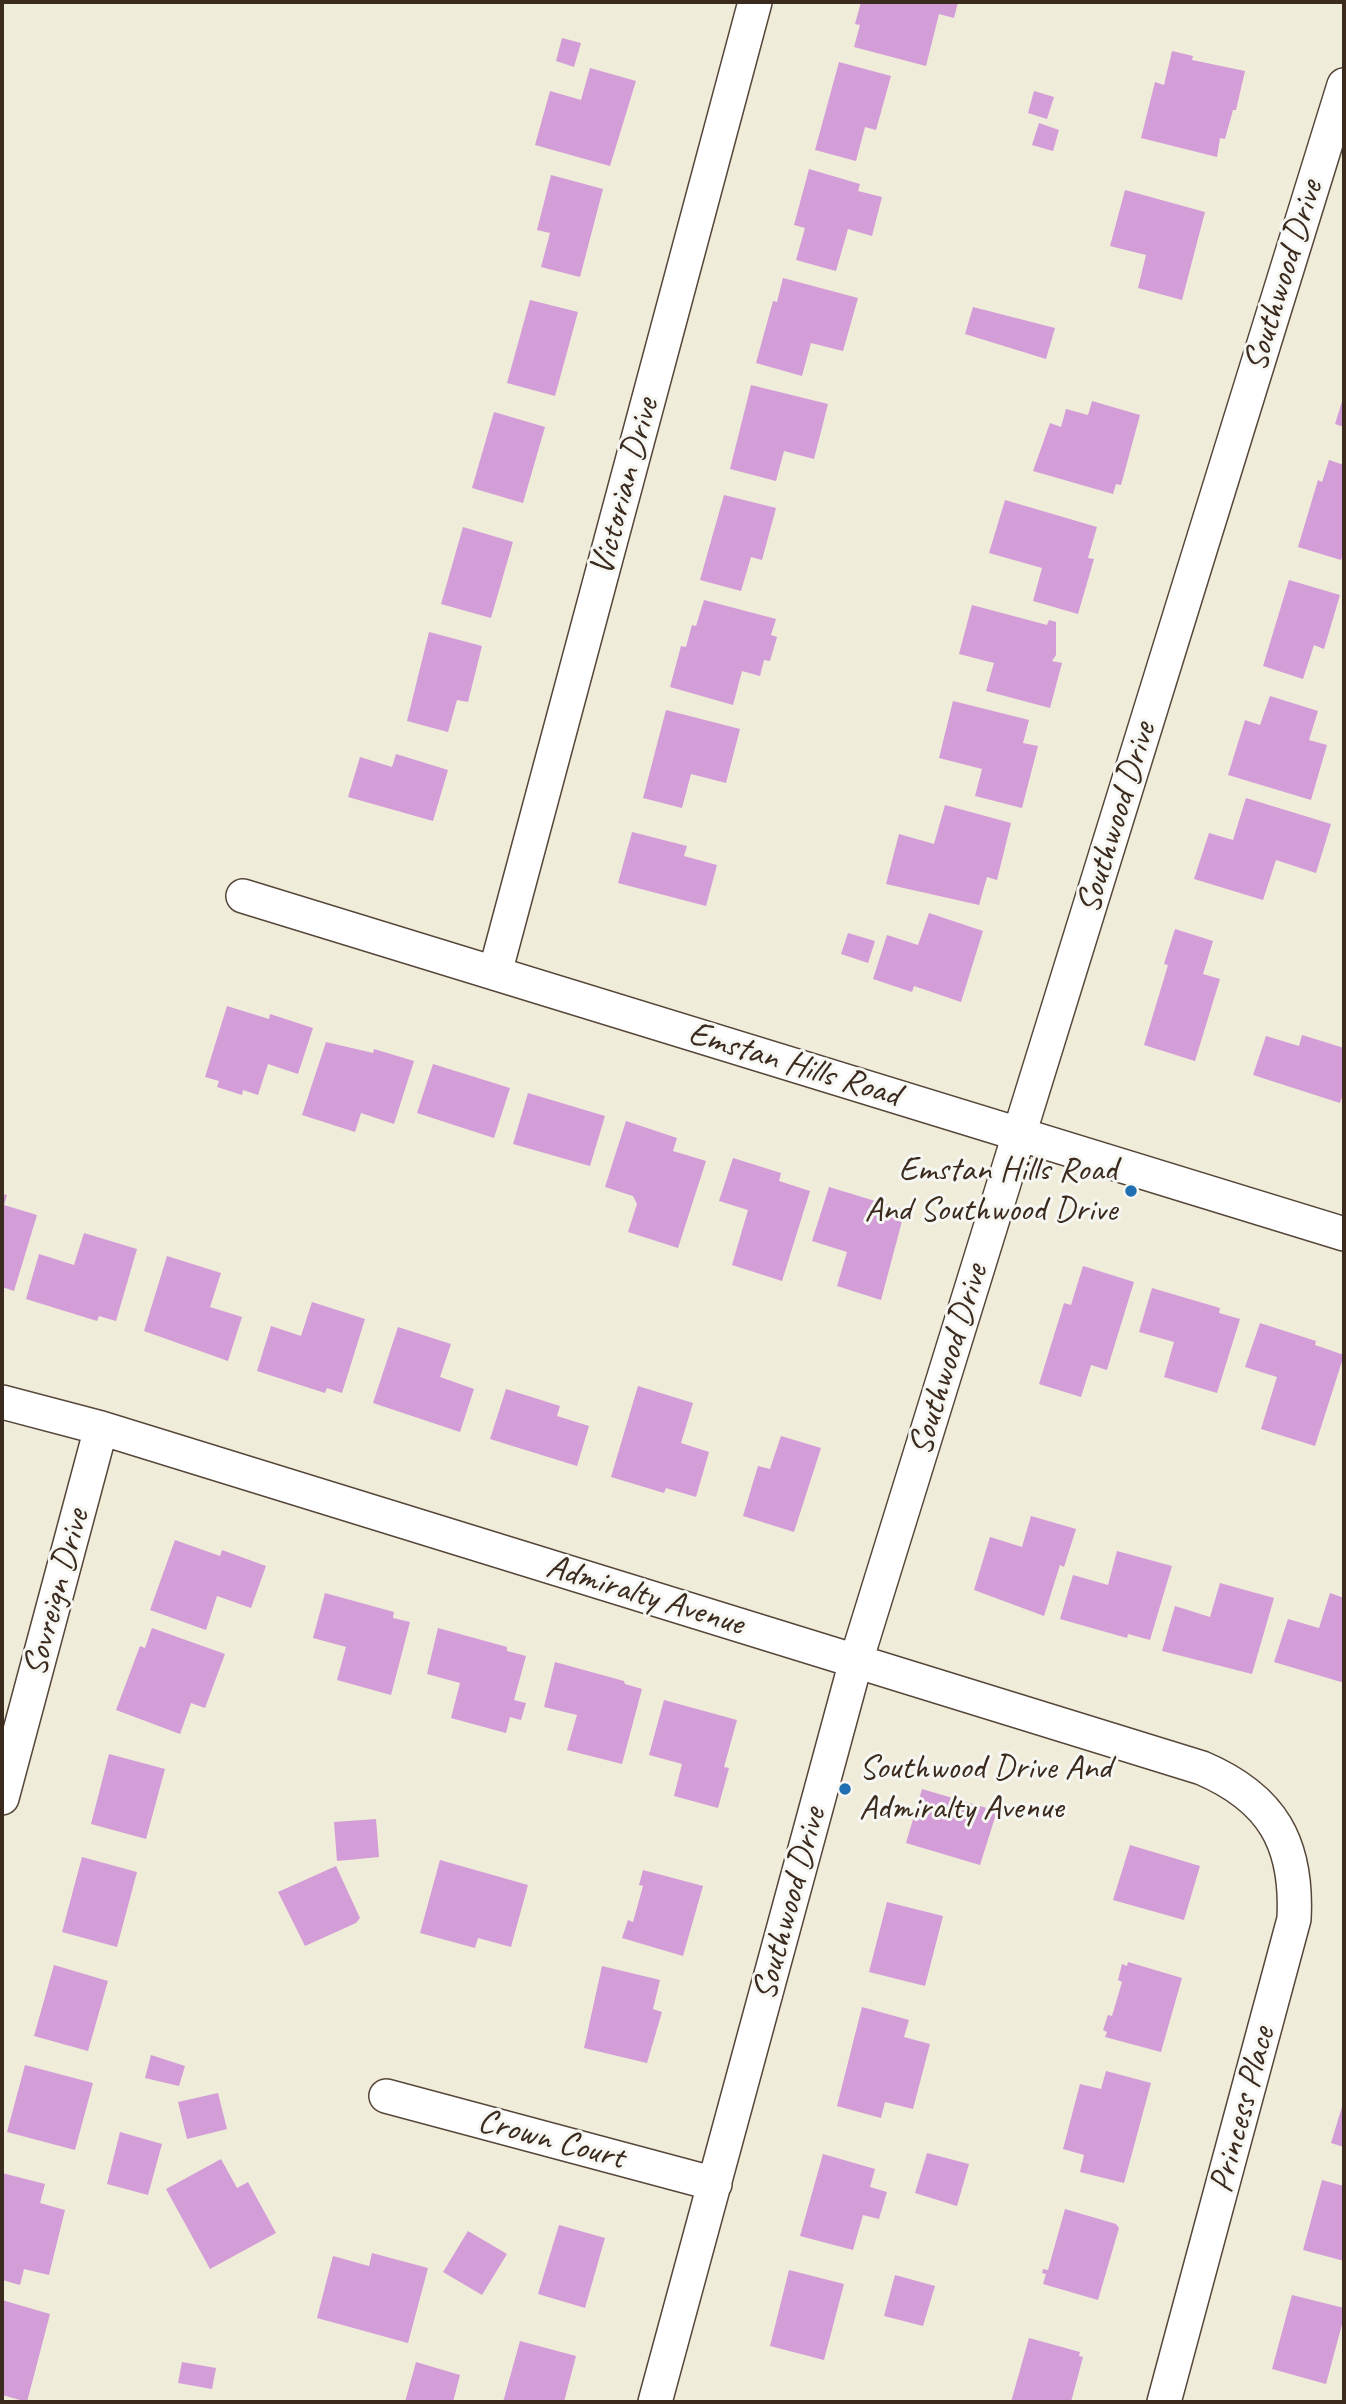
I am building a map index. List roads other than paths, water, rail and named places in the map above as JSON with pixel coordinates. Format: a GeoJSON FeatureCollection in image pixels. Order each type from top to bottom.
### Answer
{"type":"FeatureCollection","features":[{"type":"Feature","properties":{"kind":"street","name":"Victorian Drive"},"geometry":{"type":"LineString","coordinates":[[495,973],[755,2]]}},
{"type":"Feature","properties":{"kind":"street","name":"Southwood Drive"},"geometry":{"type":"LineString","coordinates":[[656,2402],[856,1661],[1344,85]]}},
{"type":"Feature","properties":{"kind":"street","name":"Emstan Hills Road"},"geometry":{"type":"LineString","coordinates":[[243,896],[1344,1234]]}},
{"type":"Feature","properties":{"kind":"street","name":"Admiralty Avenue"},"geometry":{"type":"LineString","coordinates":[[2,1402],[101,1428],[1202,1768],[1230,1780],[1257,1801],[1272,1819]]}},
{"type":"Feature","properties":{"kind":"street","name":"Sovreign Drive"},"geometry":{"type":"LineString","coordinates":[[2,1798],[101,1428]]}},
{"type":"Feature","properties":{"kind":"street","name":"Princess Place"},"geometry":{"type":"LineString","coordinates":[[1164,2402],[1294,1919],[1296,1884],[1288,1850],[1272,1819]]}},
{"type":"Feature","properties":{"kind":"street","name":"Crown Court"},"geometry":{"type":"LineString","coordinates":[[386,2096],[715,2185]]}},
{"type":"Feature","properties":{"kind":"place","name":"Emstan Hills Road And Southwood Drive"},"geometry":{"type":"Point","coordinates":[1131,1191]}},
{"type":"Feature","properties":{"kind":"place","name":"Southwood Drive And Admiralty Avenue"},"geometry":{"type":"Point","coordinates":[845,1789]}}]}
